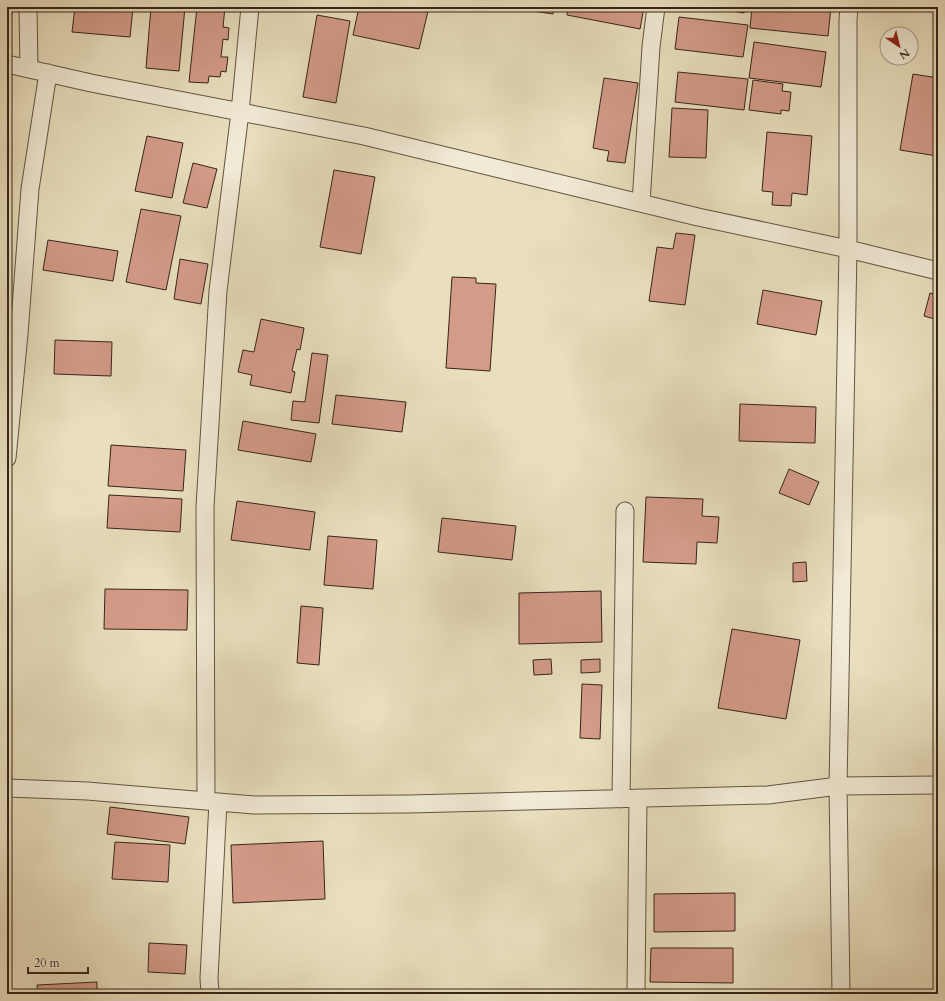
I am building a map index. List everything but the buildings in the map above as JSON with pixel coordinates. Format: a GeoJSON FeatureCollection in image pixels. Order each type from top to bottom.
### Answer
{"type":"FeatureCollection","features":[{"type":"Feature","properties":{"kind":"street"},"geometry":{"type":"LineString","coordinates":[[28,7],[29,69]]}},
{"type":"Feature","properties":{"kind":"street"},"geometry":{"type":"LineString","coordinates":[[210,994],[212,801],[205,507],[218,291],[240,112],[250,7]]}},
{"type":"Feature","properties":{"kind":"street"},"geometry":{"type":"LineString","coordinates":[[641,203],[651,47],[656,7]]}},
{"type":"Feature","properties":{"kind":"street"},"geometry":{"type":"LineString","coordinates":[[841,994],[838,786],[848,249],[849,7]]}},
{"type":"Feature","properties":{"kind":"street"},"geometry":{"type":"LineString","coordinates":[[7,64],[91,83],[364,136],[698,217],[848,249],[938,271]]}},
{"type":"Feature","properties":{"kind":"street"},"geometry":{"type":"LineString","coordinates":[[7,458],[19,334],[30,189],[48,73]]}},
{"type":"Feature","properties":{"kind":"street"},"geometry":{"type":"LineString","coordinates":[[625,511],[630,799],[636,994]]}},
{"type":"Feature","properties":{"kind":"street"},"geometry":{"type":"LineString","coordinates":[[7,788],[87,791],[254,805],[409,804],[768,795],[838,786],[938,785]]}}]}
